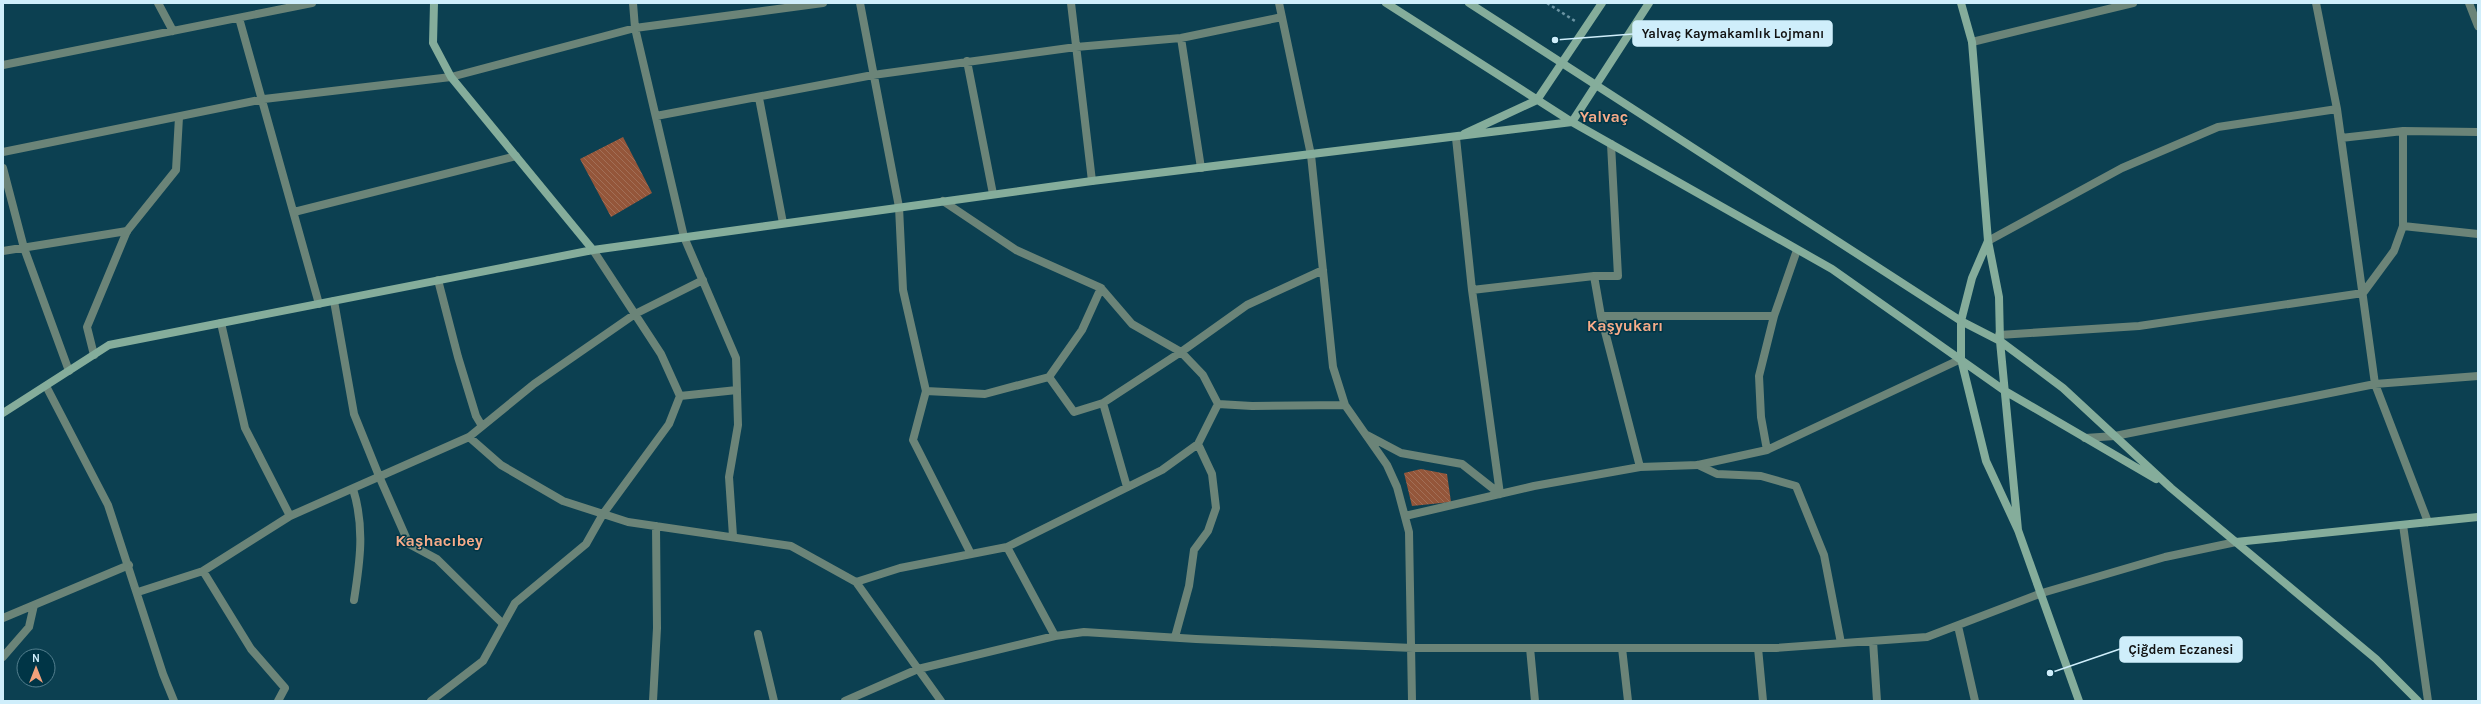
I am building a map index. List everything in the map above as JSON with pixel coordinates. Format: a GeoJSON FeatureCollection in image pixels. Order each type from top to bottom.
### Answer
{"type":"FeatureCollection","features":[{"type":"Feature","properties":{"kind":"street"},"geometry":{"type":"LineString","coordinates":[[158,3],[173,31]]}},
{"type":"Feature","properties":{"kind":"street"},"geometry":{"type":"LineString","coordinates":[[3,65],[312,3]]}},
{"type":"Feature","properties":{"kind":"street"},"geometry":{"type":"LineString","coordinates":[[431,701],[483,661],[515,603],[586,544],[603,514],[668,424],[680,396],[662,354],[593,250],[451,77],[433,43],[434,3]]}},
{"type":"Feature","properties":{"kind":"street"},"geometry":{"type":"LineString","coordinates":[[633,3],[636,28],[684,237],[736,358],[738,425],[729,477],[733,536]]}},
{"type":"Feature","properties":{"kind":"street"},"geometry":{"type":"LineString","coordinates":[[3,152],[264,99],[451,77],[636,28],[823,3]]}},
{"type":"Feature","properties":{"kind":"street"},"geometry":{"type":"LineString","coordinates":[[860,3],[899,207],[903,290],[926,391],[913,440],[971,554]]}},
{"type":"Feature","properties":{"kind":"street"},"geometry":{"type":"LineString","coordinates":[[1071,3],[1092,181]]}},
{"type":"Feature","properties":{"kind":"street"},"geometry":{"type":"LineString","coordinates":[[1279,3],[1311,154],[1333,367],[1345,405],[1387,465],[1397,487],[1409,532],[1413,648],[1412,701]]}},
{"type":"Feature","properties":{"kind":"street"},"geometry":{"type":"LineString","coordinates":[[1386,3],[1572,122],[1832,269],[2005,391],[2171,488]]}},
{"type":"Feature","properties":{"kind":"street"},"geometry":{"type":"LineString","coordinates":[[1469,3],[1961,321],[1999,338],[2063,388],[2171,488],[2376,660],[2418,701]]}},
{"type":"Feature","properties":{"kind":"street"},"geometry":{"type":"LineString","coordinates":[[1456,138],[1537,100],[1561,62],[1602,3]]}},
{"type":"Feature","properties":{"kind":"street"},"geometry":{"type":"LineString","coordinates":[[3,413],[109,345],[593,250],[1092,181],[1456,138],[1572,122],[1649,3]]}},
{"type":"Feature","properties":{"kind":"street"},"geometry":{"type":"LineString","coordinates":[[1961,3],[1972,42],[1988,241],[1999,297],[1999,338],[2018,530]]}},
{"type":"Feature","properties":{"kind":"street"},"geometry":{"type":"LineString","coordinates":[[1972,42],[2133,3]]}},
{"type":"Feature","properties":{"kind":"street"},"geometry":{"type":"LineString","coordinates":[[2316,3],[2337,109],[2375,384],[2428,522]]}},
{"type":"Feature","properties":{"kind":"street"},"geometry":{"type":"LineString","coordinates":[[2469,3],[2478,26]]}},
{"type":"Feature","properties":{"kind":"street"},"geometry":{"type":"LineString","coordinates":[[656,116],[759,98],[873,75],[1076,47],[1181,38],[1282,17]]}},
{"type":"Feature","properties":{"kind":"street"},"geometry":{"type":"LineString","coordinates":[[239,18],[264,99],[319,304]]}},
{"type":"Feature","properties":{"kind":"street"},"geometry":{"type":"LineString","coordinates":[[1181,38],[1201,168]]}},
{"type":"Feature","properties":{"kind":"street"},"geometry":{"type":"LineString","coordinates":[[967,62],[993,194]]}},
{"type":"Feature","properties":{"kind":"street"},"geometry":{"type":"LineString","coordinates":[[759,98],[783,224]]}},
{"type":"Feature","properties":{"kind":"street"},"geometry":{"type":"LineString","coordinates":[[2079,701],[2042,593],[2018,530],[1986,461],[1961,359],[1961,321],[1972,278],[1988,241],[2122,168],[2218,127],[2337,109]]}},
{"type":"Feature","properties":{"kind":"street"},"geometry":{"type":"LineString","coordinates":[[94,355],[87,327],[127,231],[176,170],[179,117]]}},
{"type":"Feature","properties":{"kind":"street"},"geometry":{"type":"LineString","coordinates":[[2341,138],[2403,131],[2464,130],[2478,132]]}},
{"type":"Feature","properties":{"kind":"street"},"geometry":{"type":"LineString","coordinates":[[1999,338],[2139,326],[2363,293],[2394,251],[2403,226],[2403,131]]}},
{"type":"Feature","properties":{"kind":"street"},"geometry":{"type":"LineString","coordinates":[[1456,138],[1472,290],[1500,494]]}},
{"type":"Feature","properties":{"kind":"street"},"geometry":{"type":"LineString","coordinates":[[1472,290],[1594,276],[1618,276],[1611,144]]}},
{"type":"Feature","properties":{"kind":"street"},"geometry":{"type":"LineString","coordinates":[[294,212],[516,156]]}},
{"type":"Feature","properties":{"kind":"street"},"geometry":{"type":"LineString","coordinates":[[3,168],[24,248],[69,371]]}},
{"type":"Feature","properties":{"kind":"street"},"geometry":{"type":"LineString","coordinates":[[943,201],[1016,250],[1101,288],[1132,324],[1181,352],[1203,375],[1218,404]]}},
{"type":"Feature","properties":{"kind":"street"},"geometry":{"type":"LineString","coordinates":[[2403,226],[2478,234]]}},
{"type":"Feature","properties":{"kind":"street"},"geometry":{"type":"LineString","coordinates":[[3,252],[127,231]]}},
{"type":"Feature","properties":{"kind":"street"},"geometry":{"type":"LineString","coordinates":[[1767,450],[1761,417],[1759,376],[1774,316],[1797,250]]}},
{"type":"Feature","properties":{"kind":"street"},"geometry":{"type":"LineString","coordinates":[[1049,376],[1074,412],[1103,403],[1181,352],[1246,305],[1323,270]]}},
{"type":"Feature","properties":{"kind":"street"},"geometry":{"type":"LineString","coordinates":[[1594,276],[1601,316],[1640,467]]}},
{"type":"Feature","properties":{"kind":"street"},"geometry":{"type":"LineString","coordinates":[[438,280],[458,357],[476,416],[482,426]]}},
{"type":"Feature","properties":{"kind":"street"},"geometry":{"type":"LineString","coordinates":[[138,592],[203,571],[290,516],[469,437],[534,384],[635,314],[703,280]]}},
{"type":"Feature","properties":{"kind":"street"},"geometry":{"type":"LineString","coordinates":[[926,391],[985,394],[1049,376],[1082,330],[1101,288]]}},
{"type":"Feature","properties":{"kind":"street"},"geometry":{"type":"LineString","coordinates":[[334,301],[354,414],[409,544],[437,559],[503,624]]}},
{"type":"Feature","properties":{"kind":"street"},"geometry":{"type":"LineString","coordinates":[[1601,316],[1774,316]]}},
{"type":"Feature","properties":{"kind":"street"},"geometry":{"type":"LineString","coordinates":[[221,323],[245,428],[290,516]]}},
{"type":"Feature","properties":{"kind":"street"},"geometry":{"type":"LineString","coordinates":[[1405,516],[1500,494],[1640,467],[1698,465],[1767,450],[1961,359]]}},
{"type":"Feature","properties":{"kind":"street"},"geometry":{"type":"LineString","coordinates":[[2086,438],[2115,436],[2375,384],[2478,376]]}},
{"type":"Feature","properties":{"kind":"street"},"geometry":{"type":"LineString","coordinates":[[46,386],[108,505],[138,592],[163,674],[174,701]]}},
{"type":"Feature","properties":{"kind":"street"},"geometry":{"type":"LineString","coordinates":[[680,396],[737,390]]}},
{"type":"Feature","properties":{"kind":"street"},"geometry":{"type":"LineString","coordinates":[[1103,403],[1127,487]]}},
{"type":"Feature","properties":{"kind":"street"},"geometry":{"type":"LineString","coordinates":[[1218,404],[1252,406],[1345,405]]}},
{"type":"Feature","properties":{"kind":"street"},"geometry":{"type":"LineString","coordinates":[[856,582],[900,568],[1007,547],[1162,470],[1198,444],[1218,404]]}},
{"type":"Feature","properties":{"kind":"street"},"geometry":{"type":"LineString","coordinates":[[1365,434],[1401,453],[1462,464],[1500,494]]}},
{"type":"Feature","properties":{"kind":"street"},"geometry":{"type":"LineString","coordinates":[[469,437],[508,469],[563,501],[628,522],[733,536],[790,546],[856,582],[941,701]]}},
{"type":"Feature","properties":{"kind":"street"},"geometry":{"type":"LineString","coordinates":[[1175,638],[1189,586],[1194,550],[1208,531],[1216,508],[1212,474],[1198,444]]}},
{"type":"Feature","properties":{"kind":"street"},"geometry":{"type":"LineString","coordinates":[[1698,465],[1717,474],[1761,476],[1796,486],[1824,555],[1841,643]]}},
{"type":"Feature","properties":{"kind":"street"},"geometry":{"type":"LineString","coordinates":[[353,489],[359,509],[362,552],[354,600]]}},
{"type":"Feature","properties":{"kind":"street"},"geometry":{"type":"LineString","coordinates":[[845,701],[918,669],[1055,636],[1084,632],[1175,638],[1413,648],[1758,648],[1927,638],[2042,593],[2165,557],[2236,542],[2478,517]]}},
{"type":"Feature","properties":{"kind":"street"},"geometry":{"type":"LineString","coordinates":[[2403,525],[2428,701]]}},
{"type":"Feature","properties":{"kind":"street"},"geometry":{"type":"LineString","coordinates":[[653,701],[657,628],[656,526]]}},
{"type":"Feature","properties":{"kind":"street"},"geometry":{"type":"LineString","coordinates":[[1007,547],[1055,636]]}},
{"type":"Feature","properties":{"kind":"street"},"geometry":{"type":"LineString","coordinates":[[3,618],[129,565]]}},
{"type":"Feature","properties":{"kind":"street"},"geometry":{"type":"LineString","coordinates":[[203,571],[251,649],[285,688],[278,701]]}},
{"type":"Feature","properties":{"kind":"street"},"geometry":{"type":"LineString","coordinates":[[3,657],[29,627],[34,605]]}},
{"type":"Feature","properties":{"kind":"street"},"geometry":{"type":"LineString","coordinates":[[1958,626],[1975,701]]}},
{"type":"Feature","properties":{"kind":"street"},"geometry":{"type":"LineString","coordinates":[[758,634],[774,701]]}},
{"type":"Feature","properties":{"kind":"street"},"geometry":{"type":"LineString","coordinates":[[1873,641],[1877,701]]}},
{"type":"Feature","properties":{"kind":"street"},"geometry":{"type":"LineString","coordinates":[[1530,648],[1535,701]]}},
{"type":"Feature","properties":{"kind":"street"},"geometry":{"type":"LineString","coordinates":[[1622,648],[1628,701]]}},
{"type":"Feature","properties":{"kind":"street"},"geometry":{"type":"LineString","coordinates":[[1758,648],[1763,701]]}},
{"type":"Feature","properties":{"kind":"path"},"geometry":{"type":"LineString","coordinates":[[1547,3],[1586,28]]}},
{"type":"Feature","properties":{"kind":"building"},"geometry":{"type":"Polygon","coordinates":[[[623,137],[652,193],[611,217],[580,159],[623,137]]]}},
{"type":"Feature","properties":{"kind":"building"},"geometry":{"type":"Polygon","coordinates":[[[1421,469],[1447,474],[1451,502],[1412,506],[1404,473],[1421,469]]]}},
{"type":"Feature","properties":{"kind":"place","name":"Yalvaç Kaymakamlık Lojmanı"},"geometry":{"type":"Point","coordinates":[1555,40]}},
{"type":"Feature","properties":{"kind":"place","name":"Çiğdem Eczanesi"},"geometry":{"type":"Point","coordinates":[2050,673]}},
{"type":"Feature","properties":{"kind":"district","name":"Yalvaç"},"geometry":{"type":"Point","coordinates":[1604,116]}},
{"type":"Feature","properties":{"kind":"district","name":"Kaşyukarı"},"geometry":{"type":"Point","coordinates":[1625,325]}},
{"type":"Feature","properties":{"kind":"district","name":"Kaşhacıbey"},"geometry":{"type":"Point","coordinates":[439,540]}}]}
